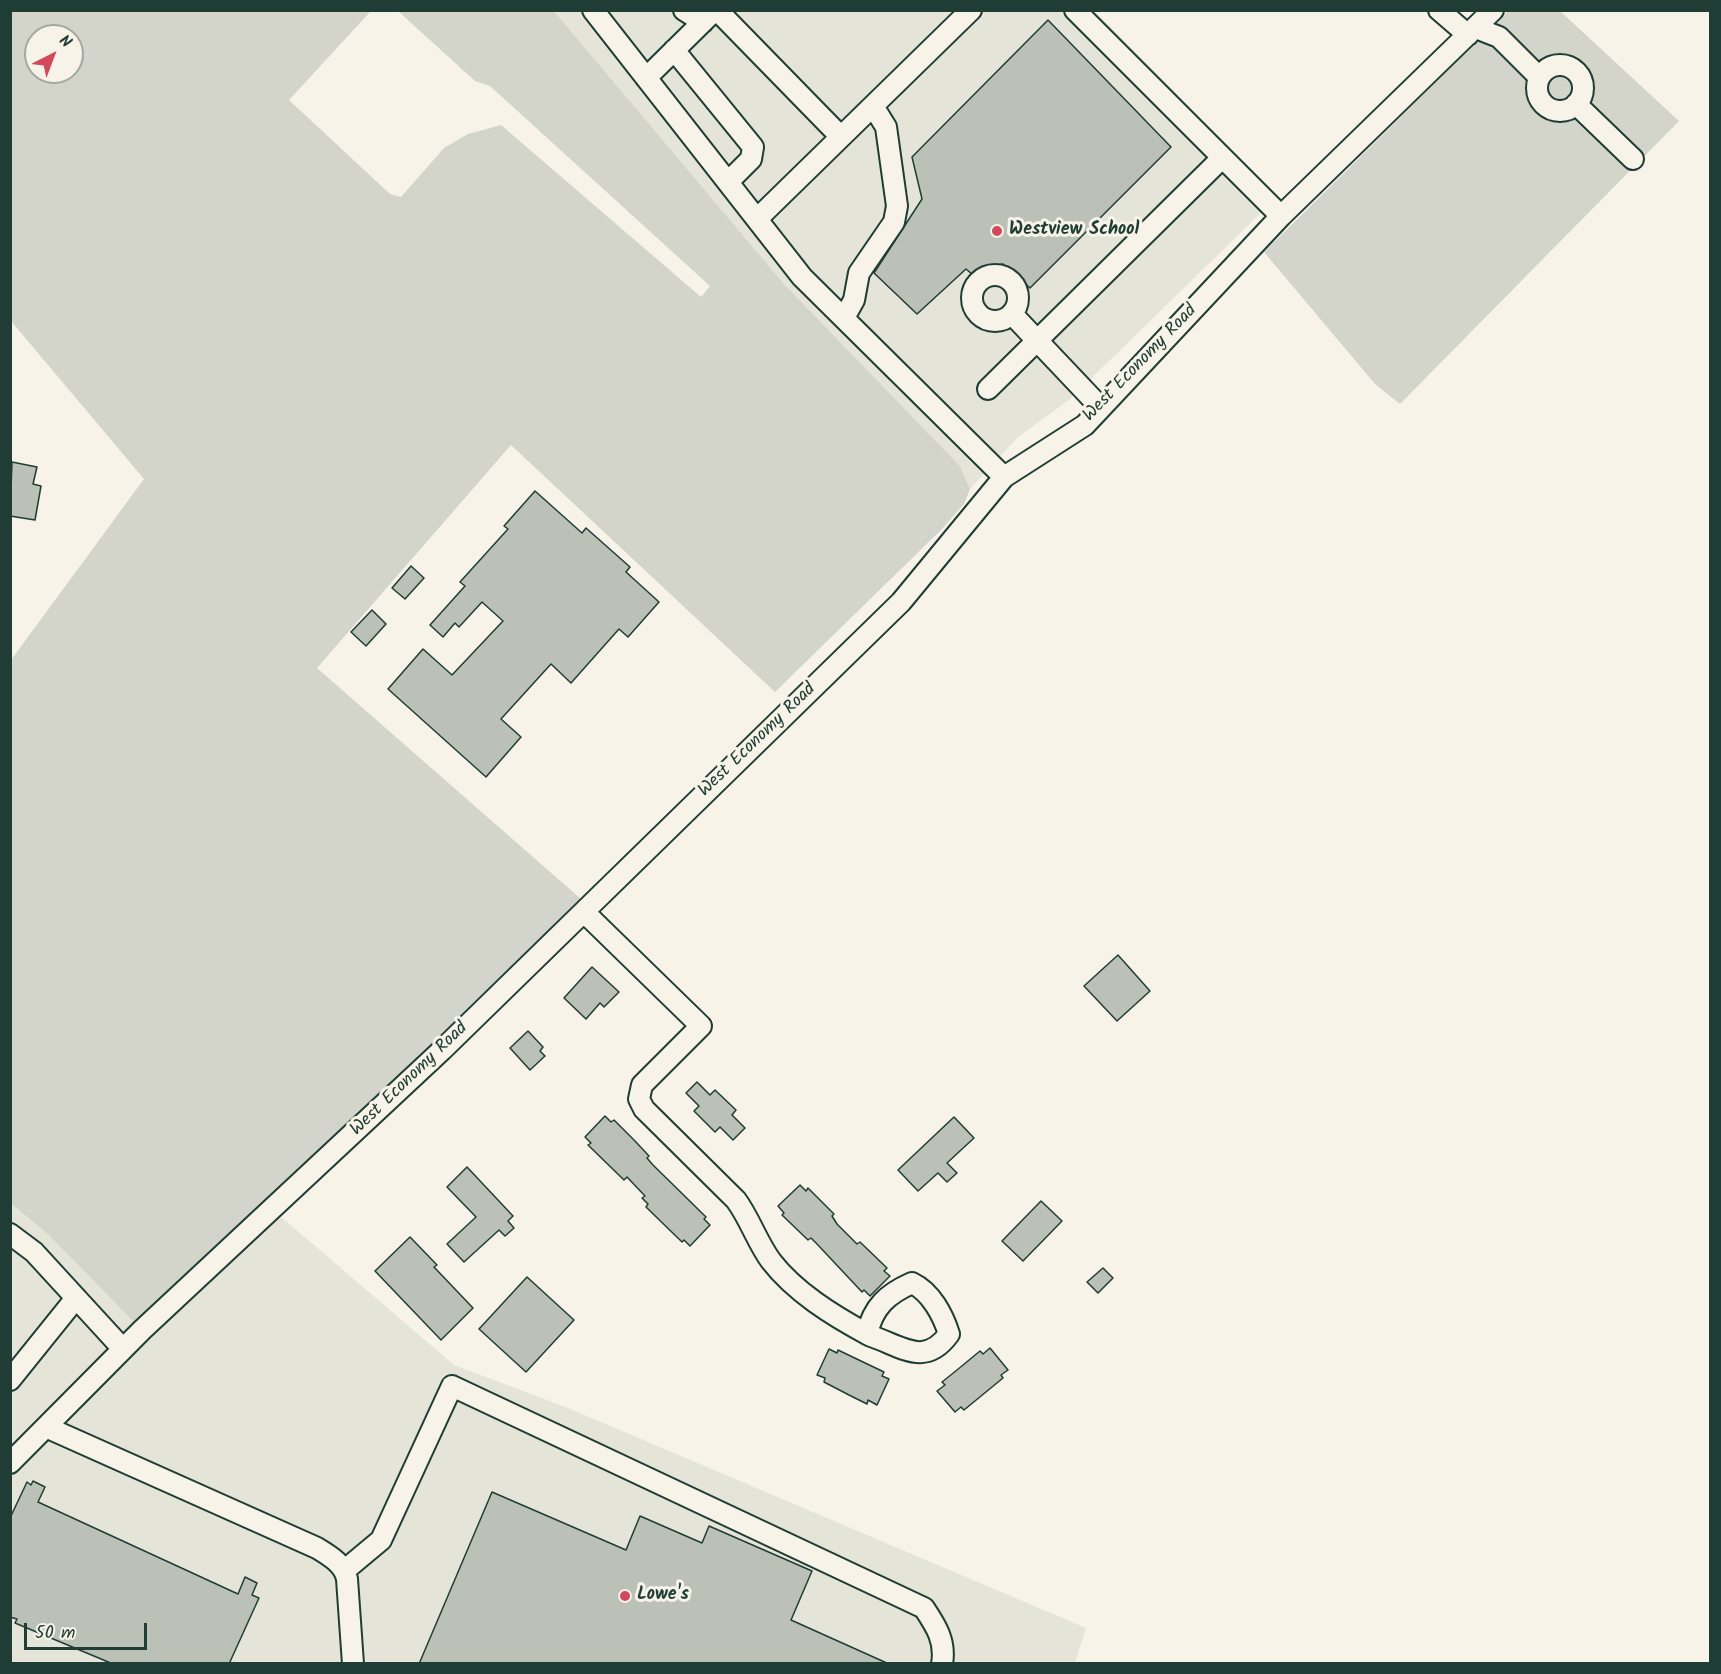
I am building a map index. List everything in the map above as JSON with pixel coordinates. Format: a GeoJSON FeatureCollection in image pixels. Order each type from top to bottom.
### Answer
{"type":"FeatureCollection","features":[{"type":"Feature","properties":{"kind":"street"},"geometry":{"type":"LineString","coordinates":[[592,10],[802,277],[1004,477]]}},
{"type":"Feature","properties":{"kind":"street"},"geometry":{"type":"LineString","coordinates":[[684,10],[712,14],[841,137]]}},
{"type":"Feature","properties":{"kind":"street"},"geometry":{"type":"LineString","coordinates":[[757,219],[971,10]]}},
{"type":"Feature","properties":{"kind":"street"},"geometry":{"type":"LineString","coordinates":[[1075,10],[1281,216]]}},
{"type":"Feature","properties":{"kind":"street"},"geometry":{"type":"LineString","coordinates":[[1439,10],[1483,19],[1509,29],[1544,72]]}},
{"type":"Feature","properties":{"kind":"street"},"geometry":{"type":"LineString","coordinates":[[646,78],[712,14]]}},
{"type":"Feature","properties":{"kind":"street"},"geometry":{"type":"LineString","coordinates":[[1483,19],[1499,37],[1544,72]]}},
{"type":"Feature","properties":{"kind":"street","name":"West Economy Road"},"geometry":{"type":"LineString","coordinates":[[10,1463],[123,1349],[442,1050],[901,602],[1004,477],[1085,425],[1281,216],[1483,19]]}},
{"type":"Feature","properties":{"kind":"street"},"geometry":{"type":"LineString","coordinates":[[674,50],[753,147],[752,159],[728,182]]}},
{"type":"Feature","properties":{"kind":"street"},"geometry":{"type":"LineString","coordinates":[[1563,64],[1576,71],[1583,85],[1576,104],[1560,111],[1545,106],[1537,93],[1544,72],[1563,64]]}},
{"type":"Feature","properties":{"kind":"street"},"geometry":{"type":"LineString","coordinates":[[1576,104],[1633,159]]}},
{"type":"Feature","properties":{"kind":"street"},"geometry":{"type":"LineString","coordinates":[[844,318],[854,300],[859,273],[894,222],[897,206],[886,128],[873,106]]}},
{"type":"Feature","properties":{"kind":"street"},"geometry":{"type":"LineString","coordinates":[[988,389],[1222,158]]}},
{"type":"Feature","properties":{"kind":"street"},"geometry":{"type":"LineString","coordinates":[[1012,314],[1101,408]]}},
{"type":"Feature","properties":{"kind":"street"},"geometry":{"type":"LineString","coordinates":[[584,912],[701,1026],[642,1085],[639,1099],[644,1109],[736,1200],[747,1215],[769,1259],[779,1270],[826,1312],[867,1334]]}},
{"type":"Feature","properties":{"kind":"street"},"geometry":{"type":"LineString","coordinates":[[10,1234],[34,1252],[123,1349]]}},
{"type":"Feature","properties":{"kind":"street"},"geometry":{"type":"LineString","coordinates":[[10,1380],[76,1298]]}},
{"type":"Feature","properties":{"kind":"street"},"geometry":{"type":"LineString","coordinates":[[345,1570],[371,1551],[381,1539],[452,1386],[924,1608],[940,1631],[944,1652],[942,1664]]}},
{"type":"Feature","properties":{"kind":"street"},"geometry":{"type":"LineString","coordinates":[[46,1427],[317,1548],[345,1570],[353,1664]]}},
{"type":"Feature","properties":{"kind":"shaded area"},"geometry":{"type":"Polygon","coordinates":[[[10,11],[371,11],[289,100],[390,194],[401,197],[444,148],[468,134],[501,125],[701,297],[710,286],[490,86],[475,81],[398,11],[554,11],[784,284],[960,466],[970,489],[964,504],[941,530],[775,692],[511,445],[317,668],[589,906],[142,1330],[49,1235],[11,1204],[11,660],[144,479],[11,321],[10,11]]]}},
{"type":"Feature","properties":{"kind":"shaded area"},"geometry":{"type":"Polygon","coordinates":[[[554,11],[1095,11],[1274,193],[1269,205],[1069,400],[1018,437],[970,489],[960,466],[784,284],[554,11]]]}},
{"type":"Feature","properties":{"kind":"shaded area"},"geometry":{"type":"Polygon","coordinates":[[[1508,11],[1560,11],[1679,121],[1400,404],[1375,384],[1264,252],[1508,11]]]}},
{"type":"Feature","properties":{"kind":"shaded area"},"geometry":{"type":"Polygon","coordinates":[[[10,1204],[49,1235],[273,1210],[454,1365],[568,1408],[1086,1628],[1075,1663],[11,1663],[10,1204]]]}},
{"type":"Feature","properties":{"kind":"building"},"geometry":{"type":"Polygon","coordinates":[[[1048,20],[1171,147],[1030,288],[1003,264],[986,266],[973,275],[966,269],[917,314],[874,273],[922,199],[912,157],[1048,20]]]}},
{"type":"Feature","properties":{"kind":"building"},"geometry":{"type":"Polygon","coordinates":[[[12,462],[37,467],[33,484],[41,486],[35,520],[10,516],[12,462]]]}},
{"type":"Feature","properties":{"kind":"building"},"geometry":{"type":"Polygon","coordinates":[[[535,491],[582,533],[586,528],[630,567],[626,572],[659,602],[628,637],[619,629],[571,683],[551,664],[501,719],[521,737],[486,777],[388,689],[423,649],[452,675],[503,621],[482,602],[459,627],[455,623],[443,637],[430,625],[465,586],[460,582],[508,529],[504,526],[535,491]]]}},
{"type":"Feature","properties":{"kind":"building"},"geometry":{"type":"Polygon","coordinates":[[[411,566],[424,578],[405,599],[392,588],[411,566]]]}},
{"type":"Feature","properties":{"kind":"building"},"geometry":{"type":"Polygon","coordinates":[[[372,610],[386,624],[366,646],[351,632],[372,610]]]}},
{"type":"Feature","properties":{"kind":"building"},"geometry":{"type":"Polygon","coordinates":[[[1118,955],[1150,991],[1117,1021],[1084,986],[1118,955]]]}},
{"type":"Feature","properties":{"kind":"building"},"geometry":{"type":"Polygon","coordinates":[[[592,967],[619,992],[604,1007],[600,1003],[586,1019],[564,998],[592,967]]]}},
{"type":"Feature","properties":{"kind":"building"},"geometry":{"type":"Polygon","coordinates":[[[528,1031],[543,1047],[540,1051],[545,1056],[530,1070],[510,1048],[528,1031]]]}},
{"type":"Feature","properties":{"kind":"building"},"geometry":{"type":"Polygon","coordinates":[[[697,1082],[710,1095],[715,1090],[736,1110],[732,1115],[745,1128],[733,1140],[720,1127],[715,1132],[694,1111],[699,1106],[686,1093],[697,1082]]]}},
{"type":"Feature","properties":{"kind":"building"},"geometry":{"type":"Polygon","coordinates":[[[605,1116],[611,1122],[614,1120],[635,1141],[649,1156],[647,1158],[653,1165],[706,1217],[704,1219],[710,1225],[690,1246],[684,1240],[682,1242],[646,1207],[648,1204],[642,1198],[645,1196],[627,1177],[624,1180],[588,1145],[591,1143],[585,1137],[605,1116]]]}},
{"type":"Feature","properties":{"kind":"building"},"geometry":{"type":"Polygon","coordinates":[[[954,1117],[974,1138],[947,1163],[957,1173],[947,1182],[938,1173],[918,1191],[898,1170],[954,1117]]]}},
{"type":"Feature","properties":{"kind":"building"},"geometry":{"type":"Polygon","coordinates":[[[467,1167],[513,1216],[508,1221],[514,1228],[505,1236],[499,1230],[464,1262],[447,1244],[476,1217],[447,1187],[467,1167]]]}},
{"type":"Feature","properties":{"kind":"building"},"geometry":{"type":"Polygon","coordinates":[[[800,1185],[806,1191],[808,1188],[834,1214],[832,1216],[837,1224],[857,1244],[860,1242],[887,1268],[884,1271],[890,1276],[870,1296],[864,1290],[862,1292],[811,1238],[808,1240],[782,1215],[784,1213],[778,1206],[800,1185]]]}},
{"type":"Feature","properties":{"kind":"building"},"geometry":{"type":"Polygon","coordinates":[[[1041,1201],[1062,1221],[1023,1261],[1002,1241],[1041,1201]]]}},
{"type":"Feature","properties":{"kind":"building"},"geometry":{"type":"Polygon","coordinates":[[[410,1237],[437,1265],[434,1267],[473,1308],[441,1340],[375,1271],[410,1237]]]}},
{"type":"Feature","properties":{"kind":"building"},"geometry":{"type":"Polygon","coordinates":[[[1103,1268],[1113,1278],[1098,1293],[1087,1282],[1103,1268]]]}},
{"type":"Feature","properties":{"kind":"building"},"geometry":{"type":"Polygon","coordinates":[[[527,1277],[574,1320],[526,1372],[479,1329],[527,1277]]]}},
{"type":"Feature","properties":{"kind":"building"},"geometry":{"type":"Polygon","coordinates":[[[990,1348],[1008,1370],[1001,1375],[1003,1378],[964,1410],[961,1407],[955,1412],[937,1391],[945,1385],[942,1382],[980,1351],[983,1354],[990,1348]]]}},
{"type":"Feature","properties":{"kind":"building"},"geometry":{"type":"Polygon","coordinates":[[[829,1349],[837,1353],[838,1350],[884,1372],[882,1376],[889,1379],[877,1405],[868,1400],[867,1404],[849,1395],[824,1382],[825,1378],[817,1375],[829,1349]]]}},
{"type":"Feature","properties":{"kind":"building"},"geometry":{"type":"Polygon","coordinates":[[[33,1481],[45,1487],[38,1502],[238,1594],[245,1577],[257,1583],[252,1595],[259,1598],[229,1664],[113,1664],[15,1623],[17,1619],[10,1617],[10,1518],[27,1482],[31,1485],[33,1481]]]}},
{"type":"Feature","properties":{"kind":"building","name":"Lowe's"},"geometry":{"type":"Polygon","coordinates":[[[492,1492],[626,1550],[640,1516],[702,1543],[709,1526],[812,1571],[791,1620],[889,1664],[419,1664],[492,1492]]]}},
{"type":"Feature","properties":{"kind":"place","name":"Westview School"},"geometry":{"type":"Point","coordinates":[997,231]}},
{"type":"Feature","properties":{"kind":"place","name":"Lowe's"},"geometry":{"type":"Point","coordinates":[625,1596]}}]}
